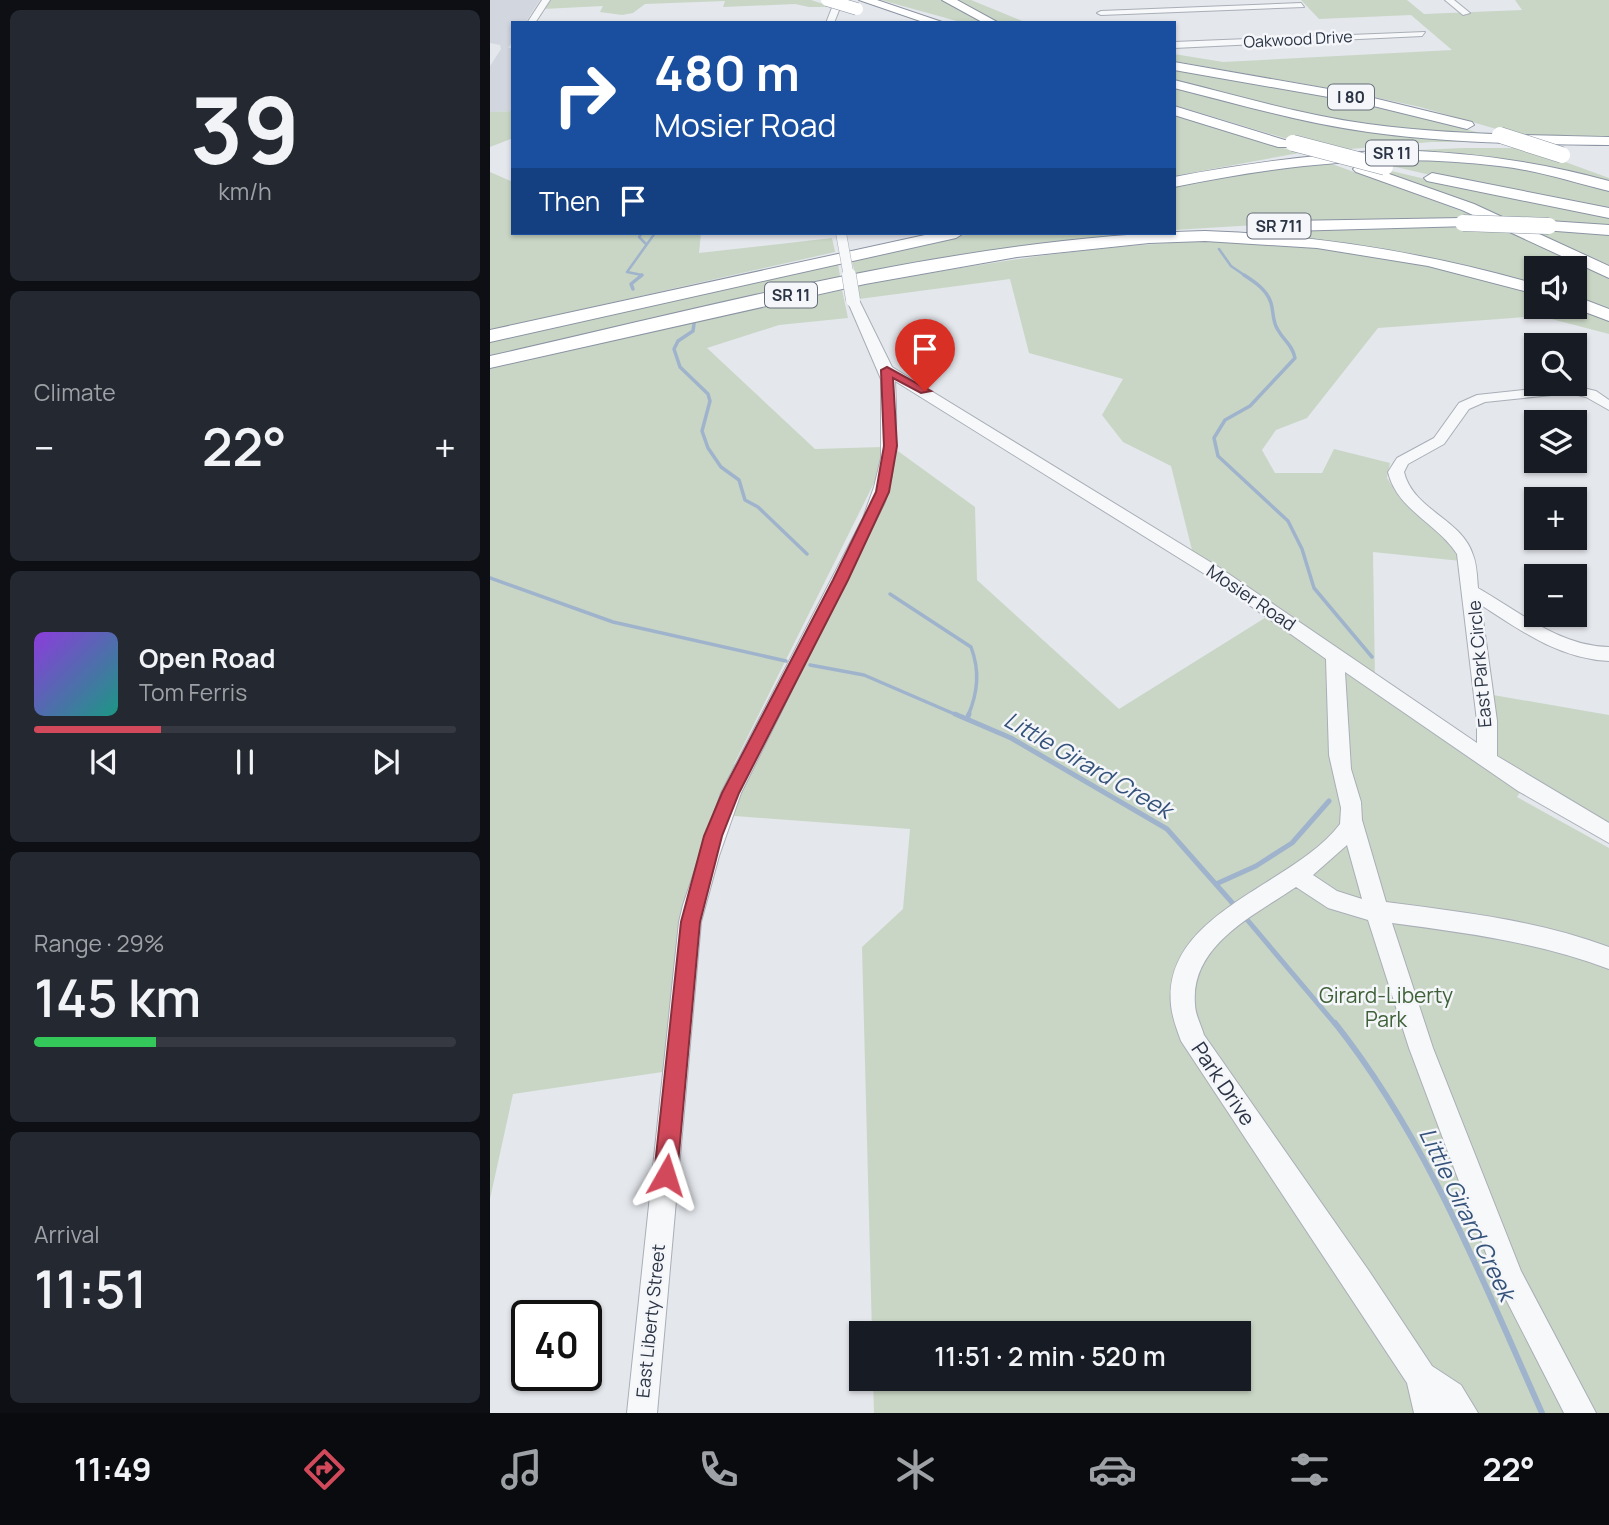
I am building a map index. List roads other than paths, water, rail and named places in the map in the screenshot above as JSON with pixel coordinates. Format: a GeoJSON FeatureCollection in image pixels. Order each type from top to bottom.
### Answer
{"type":"FeatureCollection","features":[{"type":"Feature","properties":{"kind":"highway"},"geometry":{"type":"LineString","coordinates":[[827,0],[891,8],[945,21]]}},
{"type":"Feature","properties":{"kind":"highway"},"geometry":{"type":"LineString","coordinates":[[948,0],[989,21]]}},
{"type":"Feature","properties":{"kind":"highway"},"geometry":{"type":"LineString","coordinates":[[861,5],[877,17],[892,21]]}},
{"type":"Feature","properties":{"kind":"highway"},"geometry":{"type":"LineString","coordinates":[[891,8],[933,21]]}},
{"type":"Feature","properties":{"kind":"highway","name":"I 80"},"geometry":{"type":"LineString","coordinates":[[1176,64],[1367,100],[1500,135],[1571,157],[1609,173]]}},
{"type":"Feature","properties":{"kind":"highway"},"geometry":{"type":"LineString","coordinates":[[1176,84],[1366,128],[1449,136],[1609,141]]}},
{"type":"Feature","properties":{"kind":"highway"},"geometry":{"type":"LineString","coordinates":[[1180,111],[1288,144],[1468,207],[1609,273]]}},
{"type":"Feature","properties":{"kind":"highway"},"geometry":{"type":"LineString","coordinates":[[1288,144],[1479,189],[1609,214]]}},
{"type":"Feature","properties":{"kind":"highway"},"geometry":{"type":"LineString","coordinates":[[1176,181],[1268,160],[1384,148],[1511,145],[1609,149]]}},
{"type":"Feature","properties":{"kind":"highway","name":"SR 11"},"geometry":{"type":"LineString","coordinates":[[1176,181],[1315,158],[1398,153],[1502,161],[1555,171],[1609,186]]}},
{"type":"Feature","properties":{"kind":"highway","name":"SR 711"},"geometry":{"type":"LineString","coordinates":[[1176,235],[1259,227],[1463,223],[1609,230]]}},
{"type":"Feature","properties":{"kind":"highway"},"geometry":{"type":"LineString","coordinates":[[734,284],[802,262],[916,235]]}},
{"type":"Feature","properties":{"kind":"highway","name":"SR 11"},"geometry":{"type":"LineString","coordinates":[[490,336],[947,235]]}},
{"type":"Feature","properties":{"kind":"highway","name":"SR 711"},"geometry":{"type":"LineString","coordinates":[[1094,242],[1171,235]]}},
{"type":"Feature","properties":{"kind":"highway","name":"SR 11"},"geometry":{"type":"LineString","coordinates":[[490,362],[884,275],[1002,254],[1094,242],[1225,238],[1332,245],[1444,264],[1524,286]]}},
{"type":"Feature","properties":{"kind":"highway"},"geometry":{"type":"LineString","coordinates":[[1587,307],[1609,315]]}},
{"type":"Feature","properties":{"kind":"street"},"geometry":{"type":"LineString","coordinates":[[532,21],[546,0]]}},
{"type":"Feature","properties":{"kind":"street"},"geometry":{"type":"LineString","coordinates":[[831,21],[839,0]]}},
{"type":"Feature","properties":{"kind":"street"},"geometry":{"type":"LineString","coordinates":[[1449,0],[1466,13]]}},
{"type":"Feature","properties":{"kind":"street"},"geometry":{"type":"LineString","coordinates":[[1106,21],[1099,10],[1301,5]]}},
{"type":"Feature","properties":{"kind":"street","name":"Oakwood Drive"},"geometry":{"type":"LineString","coordinates":[[1176,45],[1422,34]]}},
{"type":"Feature","properties":{"kind":"street","name":"East Liberty Street"},"geometry":{"type":"LineString","coordinates":[[642,1413],[690,922],[697,889],[713,836],[731,793],[841,580],[883,492],[891,446],[887,370],[853,300],[841,235]]}},
{"type":"Feature","properties":{"kind":"street","name":"Mosier Road"},"geometry":{"type":"LineString","coordinates":[[887,370],[1173,546],[1487,760],[1609,834]]}},
{"type":"Feature","properties":{"kind":"street"},"geometry":{"type":"LineString","coordinates":[[1472,592],[1462,548],[1399,487],[1396,472],[1402,461],[1439,440],[1464,406],[1482,398],[1570,388],[1591,394],[1609,406]]}},
{"type":"Feature","properties":{"kind":"street","name":"East Park Circle"},"geometry":{"type":"LineString","coordinates":[[1472,592],[1562,644],[1588,653],[1609,654]]}},
{"type":"Feature","properties":{"kind":"street","name":"East Park Circle"},"geometry":{"type":"LineString","coordinates":[[1472,592],[1487,721],[1487,760]]}},
{"type":"Feature","properties":{"kind":"street"},"geometry":{"type":"LineString","coordinates":[[1335,656],[1340,757],[1352,820],[1377,911],[1421,1048],[1510,1280],[1581,1413]]}},
{"type":"Feature","properties":{"kind":"street","name":"Park Drive"},"geometry":{"type":"LineString","coordinates":[[1352,820],[1340,839],[1298,875],[1224,922],[1194,953],[1186,969],[1181,1004],[1190,1035],[1359,1281],[1421,1377],[1429,1413]]}},
{"type":"Feature","properties":{"kind":"street"},"geometry":{"type":"LineString","coordinates":[[1298,875],[1330,900],[1377,911],[1491,925],[1542,937],[1609,958]]}},
{"type":"Feature","properties":{"kind":"street","name":"Park Drive"},"geometry":{"type":"LineString","coordinates":[[1421,1377],[1447,1392],[1455,1399],[1463,1413]]}},
{"type":"Feature","properties":{"kind":"waterway"},"geometry":{"type":"LineString","coordinates":[[640,235],[639,237],[646,244]]}},
{"type":"Feature","properties":{"kind":"waterway"},"geometry":{"type":"LineString","coordinates":[[642,275],[627,272],[654,235]]}},
{"type":"Feature","properties":{"kind":"waterway"},"geometry":{"type":"LineString","coordinates":[[1219,249],[1231,266],[1247,277]]}},
{"type":"Feature","properties":{"kind":"waterway"},"geometry":{"type":"LineString","coordinates":[[633,289],[631,284],[642,275]]}},
{"type":"Feature","properties":{"kind":"waterway"},"geometry":{"type":"LineString","coordinates":[[1244,275],[1267,294],[1276,327],[1292,349],[1295,358],[1250,406],[1225,420],[1214,438],[1218,456],[1288,521],[1302,549],[1314,588],[1372,657]]}},
{"type":"Feature","properties":{"kind":"waterway"},"geometry":{"type":"LineString","coordinates":[[694,324],[693,331],[678,341],[674,349],[680,367],[708,394],[710,401],[702,431],[708,448],[721,467],[739,480],[745,500],[758,507],[807,554]]}},
{"type":"Feature","properties":{"kind":"waterway","name":"Little Girard Creek"},"geometry":{"type":"LineString","coordinates":[[490,578],[613,622],[786,661]]}},
{"type":"Feature","properties":{"kind":"waterway"},"geometry":{"type":"LineString","coordinates":[[890,594],[971,647],[977,682],[968,716]]}},
{"type":"Feature","properties":{"kind":"waterway","name":"Little Girard Creek"},"geometry":{"type":"LineString","coordinates":[[810,665],[864,675],[959,716]]}},
{"type":"Feature","properties":{"kind":"waterway","name":"Little Girard Creek"},"geometry":{"type":"LineString","coordinates":[[955,714],[1011,738],[1167,829],[1236,907]]}},
{"type":"Feature","properties":{"kind":"waterway","name":"Little Girard Creek"},"geometry":{"type":"LineString","coordinates":[[967,719],[969,714]]}},
{"type":"Feature","properties":{"kind":"waterway"},"geometry":{"type":"LineString","coordinates":[[1216,884],[1256,866],[1292,843],[1329,801]]}},
{"type":"Feature","properties":{"kind":"waterway","name":"Little Girard Creek"},"geometry":{"type":"LineString","coordinates":[[1244,916],[1336,1025]]}},
{"type":"Feature","properties":{"kind":"waterway","name":"Little Girard Creek"},"geometry":{"type":"LineString","coordinates":[[1335,1023],[1398,1114],[1425,1162],[1474,1261],[1542,1413]]}},
{"type":"Feature","properties":{"kind":"park label","name":"Girard-Liberty Park"},"geometry":{"type":"Point","coordinates":[1386,1008]}}]}
